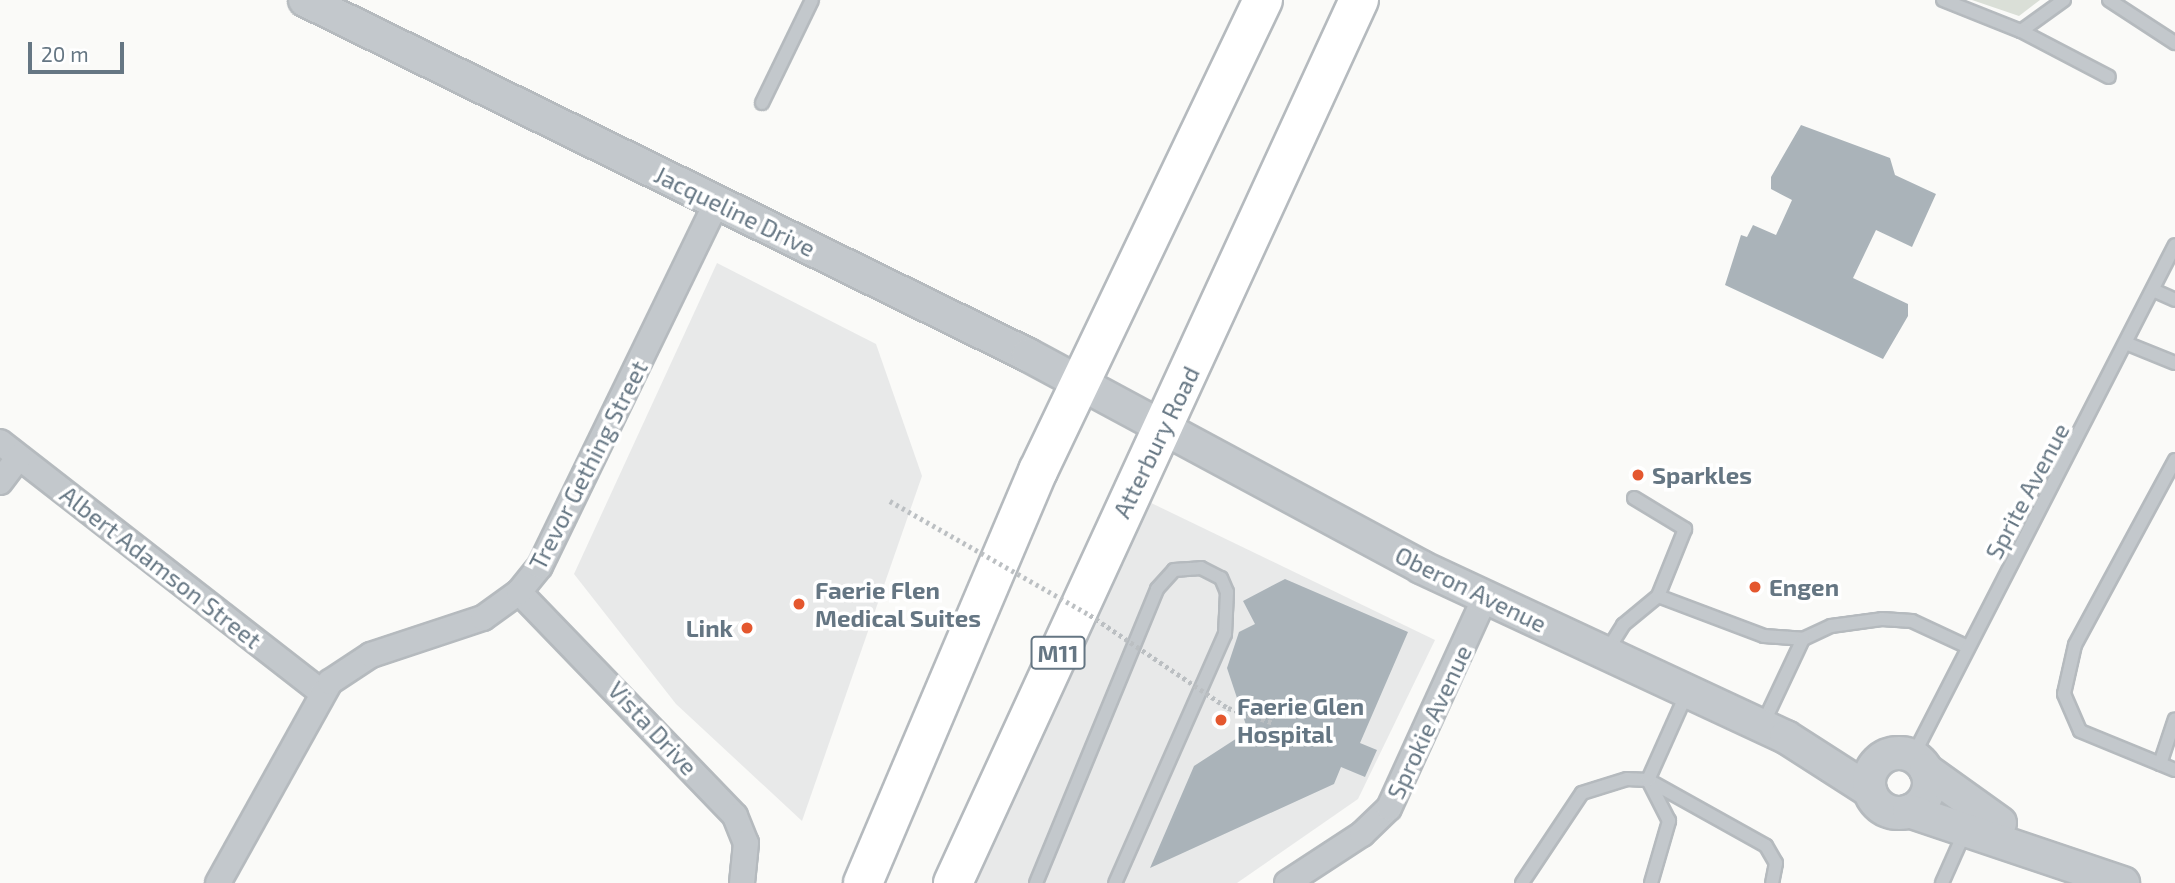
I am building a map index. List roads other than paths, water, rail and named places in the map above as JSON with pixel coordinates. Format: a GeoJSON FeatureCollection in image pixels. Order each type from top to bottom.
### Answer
{"type":"FeatureCollection","features":[{"type":"Feature","properties":{"kind":"main road"},"geometry":{"type":"LineString","coordinates":[[863,883],[1080,382],[1263,0]]}},
{"type":"Feature","properties":{"kind":"main road","name":"Atterbury Road"},"geometry":{"type":"LineString","coordinates":[[953,883],[1359,0]]}},
{"type":"Feature","properties":{"kind":"street","name":"Jacqueline Drive"},"geometry":{"type":"LineString","coordinates":[[305,0],[1080,382],[1163,426]]}},
{"type":"Feature","properties":{"kind":"street","name":"Trevor Gething Street"},"geometry":{"type":"LineString","coordinates":[[218,883],[321,692],[352,664],[471,623],[519,592],[553,544],[717,202]]}},
{"type":"Feature","properties":{"kind":"street","name":"Oberon Avenue"},"geometry":{"type":"LineString","coordinates":[[1163,426],[1485,597],[1774,732],[1870,791]]}},
{"type":"Feature","properties":{"kind":"street"},"geometry":{"type":"LineString","coordinates":[[0,482],[10,449]]}},
{"type":"Feature","properties":{"kind":"street","name":"Albert Adamson Street"},"geometry":{"type":"LineString","coordinates":[[10,449],[321,692]]}},
{"type":"Feature","properties":{"kind":"street","name":"Vista Drive"},"geometry":{"type":"LineString","coordinates":[[519,592],[735,816],[746,843],[741,883]]}},
{"type":"Feature","properties":{"kind":"street","name":"Sprokie Avenue"},"geometry":{"type":"LineString","coordinates":[[1287,883],[1350,843],[1389,807],[1485,597]]}},
{"type":"Feature","properties":{"kind":"street","name":"Oberon Avenue"},"geometry":{"type":"LineString","coordinates":[[1774,732],[1911,760]]}},
{"type":"Feature","properties":{"kind":"street"},"geometry":{"type":"LineString","coordinates":[[1909,811],[1925,798],[1911,760]]}},
{"type":"Feature","properties":{"kind":"street"},"geometry":{"type":"LineString","coordinates":[[2059,857],[1968,805],[1911,760],[1877,763],[1870,791],[1890,811],[1909,811],[1967,827],[2059,857],[2123,883]]}},
{"type":"Feature","properties":{"kind":"lane"},"geometry":{"type":"LineString","coordinates":[[762,103],[812,0]]}},
{"type":"Feature","properties":{"kind":"lane"},"geometry":{"type":"LineString","coordinates":[[1943,0],[2021,31],[2109,77]]}},
{"type":"Feature","properties":{"kind":"lane"},"geometry":{"type":"LineString","coordinates":[[2021,31],[2064,0]]}},
{"type":"Feature","properties":{"kind":"lane"},"geometry":{"type":"LineString","coordinates":[[2109,0],[2175,43]]}},
{"type":"Feature","properties":{"kind":"lane","name":"Sprite Avenue"},"geometry":{"type":"LineString","coordinates":[[1911,760],[2128,344],[2175,245]]}},
{"type":"Feature","properties":{"kind":"lane"},"geometry":{"type":"LineString","coordinates":[[2153,290],[2175,300]]}},
{"type":"Feature","properties":{"kind":"lane"},"geometry":{"type":"LineString","coordinates":[[2128,344],[2175,363]]}},
{"type":"Feature","properties":{"kind":"lane"},"geometry":{"type":"LineString","coordinates":[[2175,460],[2075,645],[2064,694],[2080,731],[2175,770]]}},
{"type":"Feature","properties":{"kind":"lane"},"geometry":{"type":"LineString","coordinates":[[1605,655],[1623,625],[1658,596],[1685,529],[1634,498]]}},
{"type":"Feature","properties":{"kind":"lane"},"geometry":{"type":"LineString","coordinates":[[1037,883],[1157,589],[1174,570],[1200,568],[1221,578],[1227,592],[1225,634],[1115,883]]}},
{"type":"Feature","properties":{"kind":"lane"},"geometry":{"type":"LineString","coordinates":[[1658,596],[1764,636],[1803,639],[1830,626],[1882,619],[1912,621],[1968,647]]}},
{"type":"Feature","properties":{"kind":"lane"},"geometry":{"type":"LineString","coordinates":[[1774,732],[1803,639]]}},
{"type":"Feature","properties":{"kind":"lane"},"geometry":{"type":"LineString","coordinates":[[1648,780],[1687,693]]}},
{"type":"Feature","properties":{"kind":"lane"},"geometry":{"type":"LineString","coordinates":[[2160,764],[2175,719]]}},
{"type":"Feature","properties":{"kind":"lane"},"geometry":{"type":"LineString","coordinates":[[1522,883],[1582,793],[1616,780],[1648,780],[1766,846],[1776,863],[1772,883]]}},
{"type":"Feature","properties":{"kind":"lane"},"geometry":{"type":"LineString","coordinates":[[1648,780],[1669,821],[1651,883]]}},
{"type":"Feature","properties":{"kind":"lane"},"geometry":{"type":"LineString","coordinates":[[1942,883],[1967,827]]}},
{"type":"Feature","properties":{"kind":"place","name":"Sparkles"},"geometry":{"type":"Point","coordinates":[1638,475]}},
{"type":"Feature","properties":{"kind":"place","name":"Engen"},"geometry":{"type":"Point","coordinates":[1755,587]}},
{"type":"Feature","properties":{"kind":"place","name":"Faerie Flen Medical Suites"},"geometry":{"type":"Point","coordinates":[799,604]}},
{"type":"Feature","properties":{"kind":"place","name":"Link"},"geometry":{"type":"Point","coordinates":[747,628]}},
{"type":"Feature","properties":{"kind":"place","name":"Faerie Glen Hospital"},"geometry":{"type":"Point","coordinates":[1221,720]}}]}
